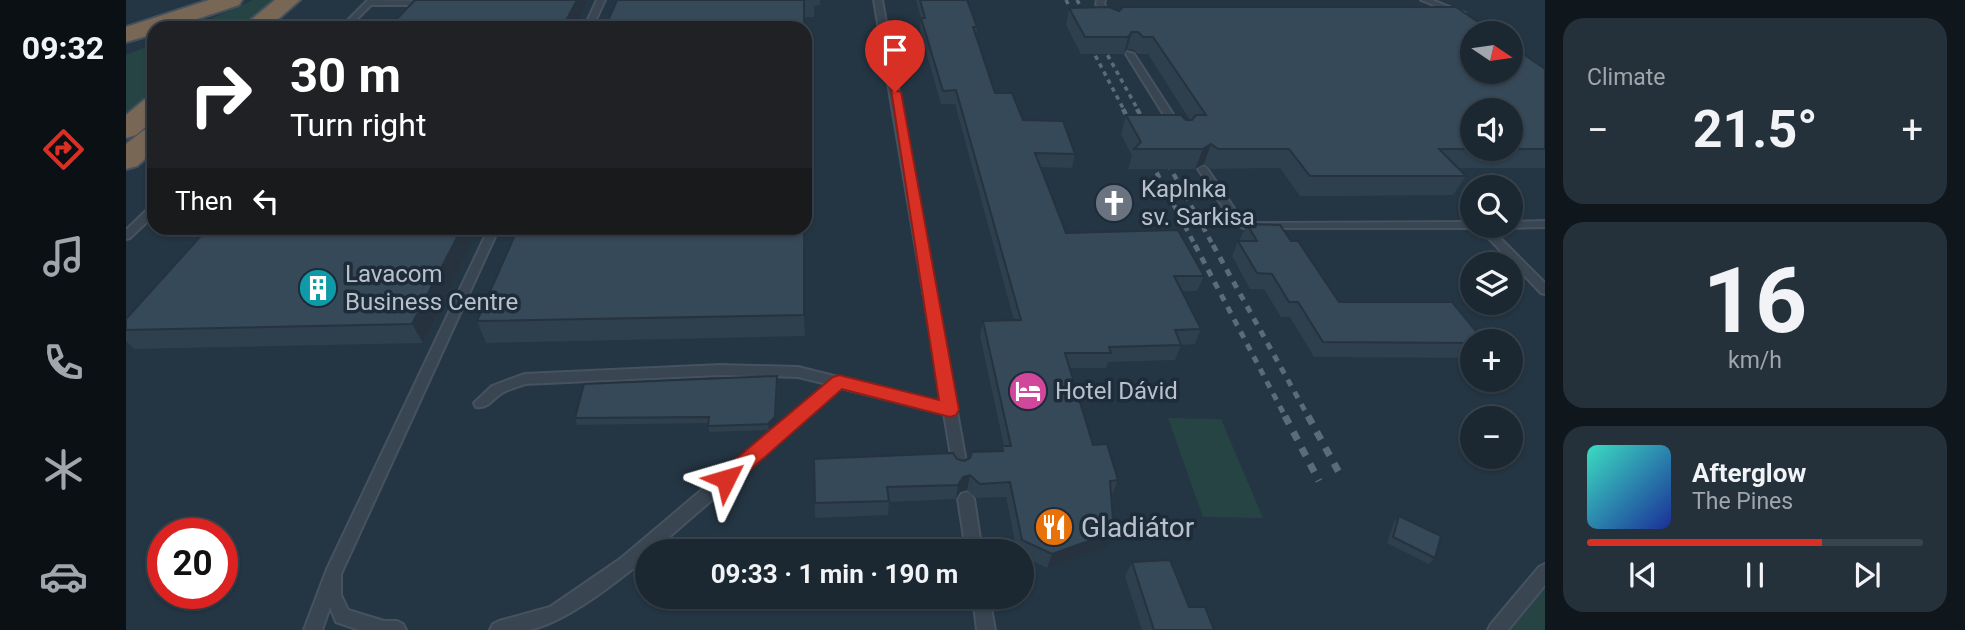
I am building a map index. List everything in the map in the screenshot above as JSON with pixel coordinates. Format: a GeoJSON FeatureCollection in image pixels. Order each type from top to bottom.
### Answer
{"type":"FeatureCollection","features":[{"type":"Feature","properties":{"kind":"highway"},"geometry":{"type":"LineString","coordinates":[[168,21],[231,0]]}},
{"type":"Feature","properties":{"kind":"highway"},"geometry":{"type":"LineString","coordinates":[[194,21],[241,0]]}},
{"type":"Feature","properties":{"kind":"highway"},"geometry":{"type":"LineString","coordinates":[[262,21],[289,0]]}},
{"type":"Feature","properties":{"kind":"highway"},"geometry":{"type":"LineString","coordinates":[[290,21],[316,0]]}},
{"type":"Feature","properties":{"kind":"highway"},"geometry":{"type":"LineString","coordinates":[[126,35],[147,28]]}},
{"type":"Feature","properties":{"kind":"highway"},"geometry":{"type":"LineString","coordinates":[[126,50],[147,41]]}},
{"type":"Feature","properties":{"kind":"highway"},"geometry":{"type":"LineString","coordinates":[[126,129],[147,112]]}},
{"type":"Feature","properties":{"kind":"highway"},"geometry":{"type":"LineString","coordinates":[[126,160],[147,142]]}},
{"type":"Feature","properties":{"kind":"lane"},"geometry":{"type":"LineString","coordinates":[[590,21],[601,0]]}},
{"type":"Feature","properties":{"kind":"lane"},"geometry":{"type":"LineString","coordinates":[[878,0],[960,467]]}},
{"type":"Feature","properties":{"kind":"lane"},"geometry":{"type":"LineString","coordinates":[[1101,0],[1100,4],[1112,24]]}},
{"type":"Feature","properties":{"kind":"lane"},"geometry":{"type":"LineString","coordinates":[[1425,0],[1466,16]]}},
{"type":"Feature","properties":{"kind":"lane"},"geometry":{"type":"LineString","coordinates":[[351,21],[371,2],[439,2]]}},
{"type":"Feature","properties":{"kind":"lane"},"geometry":{"type":"LineString","coordinates":[[1130,54],[1182,134]]}},
{"type":"Feature","properties":{"kind":"lane"},"geometry":{"type":"LineString","coordinates":[[1203,169],[1236,219],[1247,226],[1460,225]]}},
{"type":"Feature","properties":{"kind":"lane"},"geometry":{"type":"LineString","coordinates":[[126,236],[147,216]]}},
{"type":"Feature","properties":{"kind":"lane"},"geometry":{"type":"LineString","coordinates":[[1523,225],[1545,224]]}},
{"type":"Feature","properties":{"kind":"lane"},"geometry":{"type":"LineString","coordinates":[[313,630],[334,574],[491,235]]}},
{"type":"Feature","properties":{"kind":"lane"},"geometry":{"type":"LineString","coordinates":[[1494,238],[1545,290]]}},
{"type":"Feature","properties":{"kind":"lane"},"geometry":{"type":"LineString","coordinates":[[481,403],[497,390],[524,379],[720,370],[798,372],[950,410]]}},
{"type":"Feature","properties":{"kind":"lane"},"geometry":{"type":"LineString","coordinates":[[499,630],[554,614],[626,564],[839,382]]}},
{"type":"Feature","properties":{"kind":"lane"},"geometry":{"type":"LineString","coordinates":[[966,499],[972,539]]}},
{"type":"Feature","properties":{"kind":"lane"},"geometry":{"type":"LineString","coordinates":[[1497,630],[1545,572]]}},
{"type":"Feature","properties":{"kind":"lane"},"geometry":{"type":"LineString","coordinates":[[334,574],[332,595],[342,616],[384,630],[397,630]]}},
{"type":"Feature","properties":{"kind":"lane"},"geometry":{"type":"LineString","coordinates":[[983,609],[986,630]]}},
{"type":"Feature","properties":{"kind":"green space"},"geometry":{"type":"Polygon","coordinates":[[[253,0],[277,0],[250,21],[206,21],[253,0]]]}},
{"type":"Feature","properties":{"kind":"green space"},"geometry":{"type":"Polygon","coordinates":[[[147,47],[147,101],[126,117],[126,55],[147,47]]]}},
{"type":"Feature","properties":{"kind":"green space"},"geometry":{"type":"Polygon","coordinates":[[[1168,418],[1221,419],[1263,518],[1203,517],[1168,418]]]}},
{"type":"Feature","properties":{"kind":"green space"},"geometry":{"type":"Polygon","coordinates":[[[1545,572],[1545,630],[1497,630],[1545,572]]]}},
{"type":"Feature","properties":{"kind":"building"},"geometry":{"type":"Polygon","coordinates":[[[415,0],[577,0],[566,21],[395,21],[415,0]]]}},
{"type":"Feature","properties":{"kind":"building"},"geometry":{"type":"Polygon","coordinates":[[[617,0],[804,0],[804,21],[608,21],[617,0]]]}},
{"type":"Feature","properties":{"kind":"building"},"geometry":{"type":"Polygon","coordinates":[[[920,0],[967,0],[995,93],[1012,93],[1023,120],[1063,121],[1075,154],[1035,153],[1066,233],[1178,230],[1204,276],[1174,276],[1201,329],[1175,330],[1181,345],[1109,347],[1111,353],[1065,353],[1093,445],[1107,444],[1118,480],[1110,481],[1114,532],[1052,554],[1034,546],[1034,539],[1022,539],[1010,482],[980,484],[970,475],[963,477],[958,485],[887,487],[889,501],[815,503],[814,459],[953,453],[957,459],[964,461],[970,458],[972,452],[1003,451],[1002,446],[1011,446],[983,321],[1021,320],[956,90],[943,91],[921,18],[925,18],[920,0]]]}},
{"type":"Feature","properties":{"kind":"building"},"geometry":{"type":"Polygon","coordinates":[[[1109,7],[1119,11],[1123,7],[1456,7],[1476,21],[1460,21],[1460,84],[1523,84],[1523,54],[1545,69],[1545,149],[1523,149],[1523,98],[1460,98],[1460,149],[1439,149],[1465,175],[1460,176],[1310,176],[1289,149],[1218,149],[1211,144],[1203,149],[1134,149],[1141,142],[1126,115],[1181,115],[1186,120],[1192,120],[1196,115],[1206,115],[1153,37],[1143,37],[1138,32],[1132,32],[1128,37],[1085,37],[1069,8],[1109,7]]]}},
{"type":"Feature","properties":{"kind":"building"},"geometry":{"type":"Polygon","coordinates":[[[1247,224],[1280,225],[1291,241],[1298,241],[1339,302],[1452,302],[1474,329],[1460,329],[1460,343],[1323,342],[1298,302],[1289,302],[1272,274],[1257,273],[1238,241],[1257,241],[1247,224]]]}},
{"type":"Feature","properties":{"kind":"building","name":"Lavacom Business Centre"},"geometry":{"type":"Polygon","coordinates":[[[202,235],[458,235],[412,324],[126,330],[126,319],[202,235]]]}},
{"type":"Feature","properties":{"kind":"building"},"geometry":{"type":"Polygon","coordinates":[[[515,235],[804,235],[804,315],[477,321],[515,235]]]}},
{"type":"Feature","properties":{"kind":"building"},"geometry":{"type":"Polygon","coordinates":[[[777,376],[775,417],[768,424],[708,426],[709,417],[575,418],[584,384],[777,376]]]}},
{"type":"Feature","properties":{"kind":"building"},"geometry":{"type":"Polygon","coordinates":[[[1399,516],[1441,536],[1435,558],[1393,537],[1399,516]]]}},
{"type":"Feature","properties":{"kind":"building"},"geometry":{"type":"Polygon","coordinates":[[[1170,560],[1189,607],[1205,607],[1214,630],[1154,630],[1132,562],[1170,560]]]}},
{"type":"Feature","properties":{"kind":"railway"},"geometry":{"type":"LineString","coordinates":[[1066,0],[1124,110]]}},
{"type":"Feature","properties":{"kind":"railway"},"geometry":{"type":"LineString","coordinates":[[1077,0],[1138,110]]}},
{"type":"Feature","properties":{"kind":"railway"},"geometry":{"type":"LineString","coordinates":[[1123,109],[1196,247]]}},
{"type":"Feature","properties":{"kind":"railway"},"geometry":{"type":"LineString","coordinates":[[1137,109],[1150,132]]}},
{"type":"Feature","properties":{"kind":"railway"},"geometry":{"type":"LineString","coordinates":[[1162,153],[1214,247]]}},
{"type":"Feature","properties":{"kind":"railway"},"geometry":{"type":"LineString","coordinates":[[1195,245],[1286,418]]}},
{"type":"Feature","properties":{"kind":"railway"},"geometry":{"type":"LineString","coordinates":[[1213,245],[1309,418]]}},
{"type":"Feature","properties":{"kind":"railway"},"geometry":{"type":"LineString","coordinates":[[1285,416],[1319,481]]}},
{"type":"Feature","properties":{"kind":"railway"},"geometry":{"type":"LineString","coordinates":[[1308,416],[1342,478]]}},
{"type":"Feature","properties":{"kind":"place","name":"Kaplnka sv. Sarkisa"},"geometry":{"type":"Point","coordinates":[1114,203]}},
{"type":"Feature","properties":{"kind":"place","name":"Lavacom Business Centre"},"geometry":{"type":"Point","coordinates":[318,288]}},
{"type":"Feature","properties":{"kind":"place","name":"Hotel Dávid"},"geometry":{"type":"Point","coordinates":[1028,391]}},
{"type":"Feature","properties":{"kind":"place","name":"Gladiátor"},"geometry":{"type":"Point","coordinates":[1054,527]}},
{"type":"Feature","properties":{"kind":"route"},"geometry":{"type":"LineString","coordinates":[[726,479],[839,382],[950,410],[895,92]]}}]}
